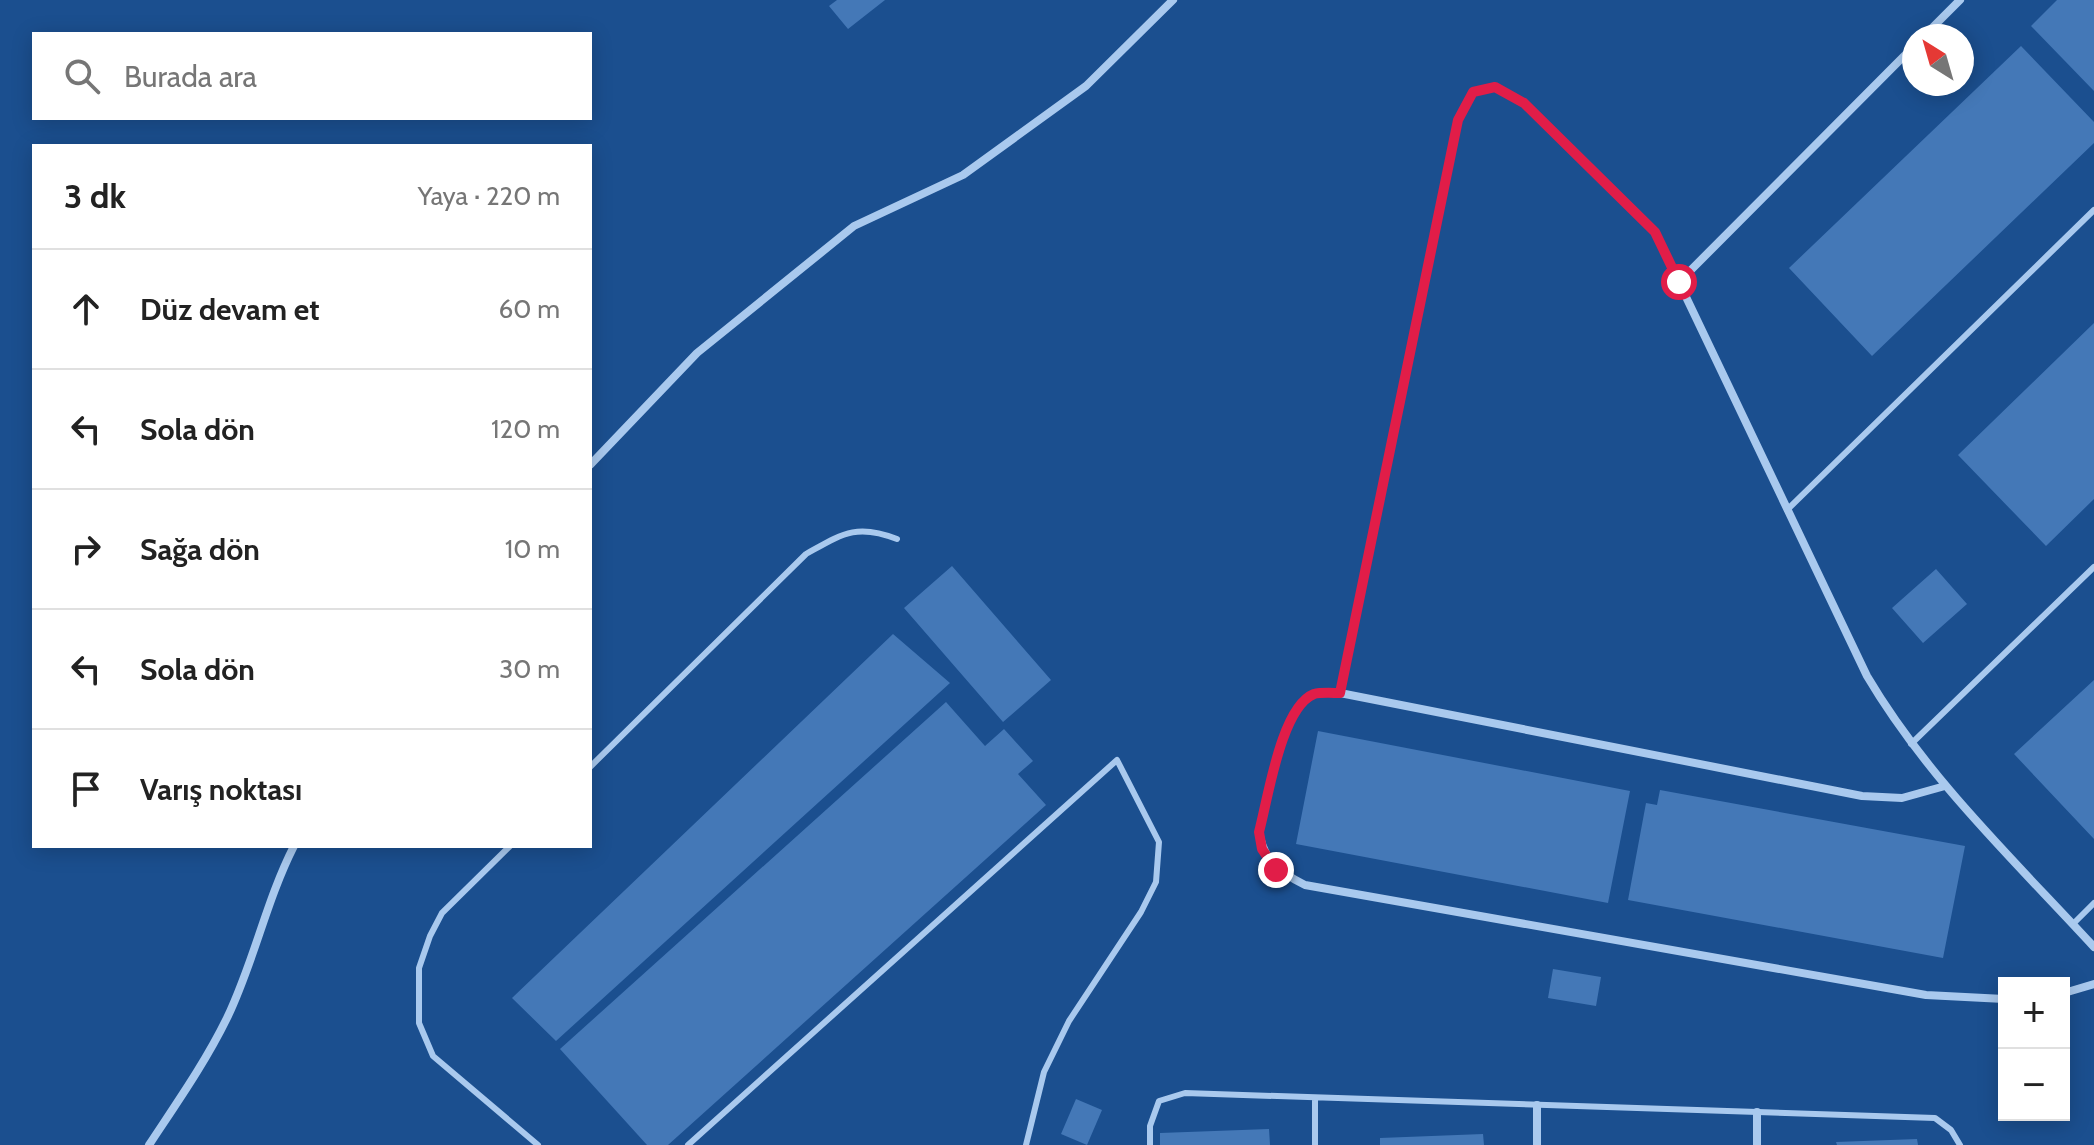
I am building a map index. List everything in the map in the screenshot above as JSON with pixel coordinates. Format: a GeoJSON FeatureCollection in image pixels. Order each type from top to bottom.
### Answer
{"type":"FeatureCollection","features":[{"type":"Feature","properties":{"kind":"street"},"geometry":{"type":"LineString","coordinates":[[592,463],[697,353],[854,226],[963,175],[1086,86],[1173,0]]}},
{"type":"Feature","properties":{"kind":"street"},"geometry":{"type":"LineString","coordinates":[[1936,24],[1960,0]]}},
{"type":"Feature","properties":{"kind":"street"},"geometry":{"type":"LineString","coordinates":[[1679,282],[1902,58]]}},
{"type":"Feature","properties":{"kind":"street"},"geometry":{"type":"LineString","coordinates":[[1340,693],[1458,120],[1473,92],[1495,87],[1524,103],[1655,232],[1867,676],[1911,744],[1945,786],[2094,947]]}},
{"type":"Feature","properties":{"kind":"street"},"geometry":{"type":"LineString","coordinates":[[1945,786],[1902,798],[1831,791],[1340,693],[1315,694],[1298,706],[1287,727],[1259,832],[1262,849],[1276,870],[1305,885],[1926,995],[1998,999]]}},
{"type":"Feature","properties":{"kind":"street"},"geometry":{"type":"LineString","coordinates":[[149,1145],[226,1019],[251,960],[275,883],[293,848]]}},
{"type":"Feature","properties":{"kind":"street"},"geometry":{"type":"LineString","coordinates":[[2070,991],[2094,984]]}},
{"type":"Feature","properties":{"kind":"street"},"geometry":{"type":"LineString","coordinates":[[1537,1105],[1537,1145]]}},
{"type":"Feature","properties":{"kind":"street"},"geometry":{"type":"LineString","coordinates":[[1757,1112],[1757,1145]]}},
{"type":"Feature","properties":{"kind":"lane"},"geometry":{"type":"LineString","coordinates":[[1787,510],[2094,210]]}},
{"type":"Feature","properties":{"kind":"lane"},"geometry":{"type":"LineString","coordinates":[[592,765],[806,554],[839,535],[872,529],[897,539]]}},
{"type":"Feature","properties":{"kind":"lane"},"geometry":{"type":"LineString","coordinates":[[1911,744],[2094,567]]}},
{"type":"Feature","properties":{"kind":"lane"},"geometry":{"type":"LineString","coordinates":[[688,1145],[1117,760],[1159,842],[1156,882],[1044,1072],[1026,1145]]}},
{"type":"Feature","properties":{"kind":"lane"},"geometry":{"type":"LineString","coordinates":[[508,848],[442,913],[419,968],[417,1011],[433,1056],[538,1145]]}},
{"type":"Feature","properties":{"kind":"lane"},"geometry":{"type":"LineString","coordinates":[[2073,924],[2094,903]]}},
{"type":"Feature","properties":{"kind":"lane"},"geometry":{"type":"LineString","coordinates":[[1150,1145],[1150,1126],[1159,1101],[1185,1093],[1935,1118],[1951,1130],[1960,1145]]}},
{"type":"Feature","properties":{"kind":"lane"},"geometry":{"type":"LineString","coordinates":[[1315,1098],[1315,1145]]}},
{"type":"Feature","properties":{"kind":"building"},"geometry":{"type":"Polygon","coordinates":[[[837,0],[885,0],[848,29],[829,6],[837,0]]]}},
{"type":"Feature","properties":{"kind":"building"},"geometry":{"type":"Polygon","coordinates":[[[2057,0],[2094,0],[2094,91],[2031,26],[2057,0]]]}},
{"type":"Feature","properties":{"kind":"building"},"geometry":{"type":"Polygon","coordinates":[[[2021,46],[2094,122],[2094,143],[1872,356],[1789,268],[1969,96],[1974,96],[1974,91],[2021,46]]]}},
{"type":"Feature","properties":{"kind":"building"},"geometry":{"type":"Polygon","coordinates":[[[2094,323],[2094,499],[2046,546],[1958,455],[2094,323]]]}},
{"type":"Feature","properties":{"kind":"building"},"geometry":{"type":"Polygon","coordinates":[[[952,566],[1051,680],[1003,722],[904,608],[952,566]]]}},
{"type":"Feature","properties":{"kind":"building"},"geometry":{"type":"Polygon","coordinates":[[[1936,569],[1967,604],[1923,643],[1892,608],[1936,569]]]}},
{"type":"Feature","properties":{"kind":"building"},"geometry":{"type":"Polygon","coordinates":[[[893,634],[950,683],[556,1041],[512,998],[893,634]]]}},
{"type":"Feature","properties":{"kind":"building"},"geometry":{"type":"Polygon","coordinates":[[[2094,680],[2094,839],[2014,754],[2094,680]]]}},
{"type":"Feature","properties":{"kind":"building"},"geometry":{"type":"Polygon","coordinates":[[[946,702],[985,746],[1004,729],[1033,761],[1018,774],[1046,805],[668,1145],[647,1145],[560,1049],[946,702]]]}},
{"type":"Feature","properties":{"kind":"building"},"geometry":{"type":"Polygon","coordinates":[[[1318,731],[1630,791],[1608,903],[1296,844],[1318,731]]]}},
{"type":"Feature","properties":{"kind":"building"},"geometry":{"type":"Polygon","coordinates":[[[1660,790],[1965,846],[1943,958],[1628,900],[1646,803],[1657,805],[1660,790]]]}},
{"type":"Feature","properties":{"kind":"building"},"geometry":{"type":"Polygon","coordinates":[[[1553,969],[1601,977],[1596,1006],[1548,998],[1553,969]]]}},
{"type":"Feature","properties":{"kind":"building"},"geometry":{"type":"Polygon","coordinates":[[[1076,1099],[1102,1110],[1087,1145],[1061,1134],[1076,1099]]]}},
{"type":"Feature","properties":{"kind":"building"},"geometry":{"type":"Polygon","coordinates":[[[1269,1129],[1270,1145],[1160,1145],[1160,1133],[1269,1129]]]}},
{"type":"Feature","properties":{"kind":"building"},"geometry":{"type":"Polygon","coordinates":[[[1483,1134],[1484,1145],[1380,1145],[1380,1138],[1483,1134]]]}},
{"type":"Feature","properties":{"kind":"building"},"geometry":{"type":"Polygon","coordinates":[[[1917,1139],[1918,1145],[1837,1145],[1836,1142],[1917,1139]]]}},
{"type":"Feature","properties":{"kind":"route"},"geometry":{"type":"LineString","coordinates":[[1276,870],[1262,849],[1259,832],[1287,727],[1298,706],[1315,694],[1340,693],[1458,120],[1473,92],[1495,87],[1524,103],[1655,232],[1679,282]]}}]}
